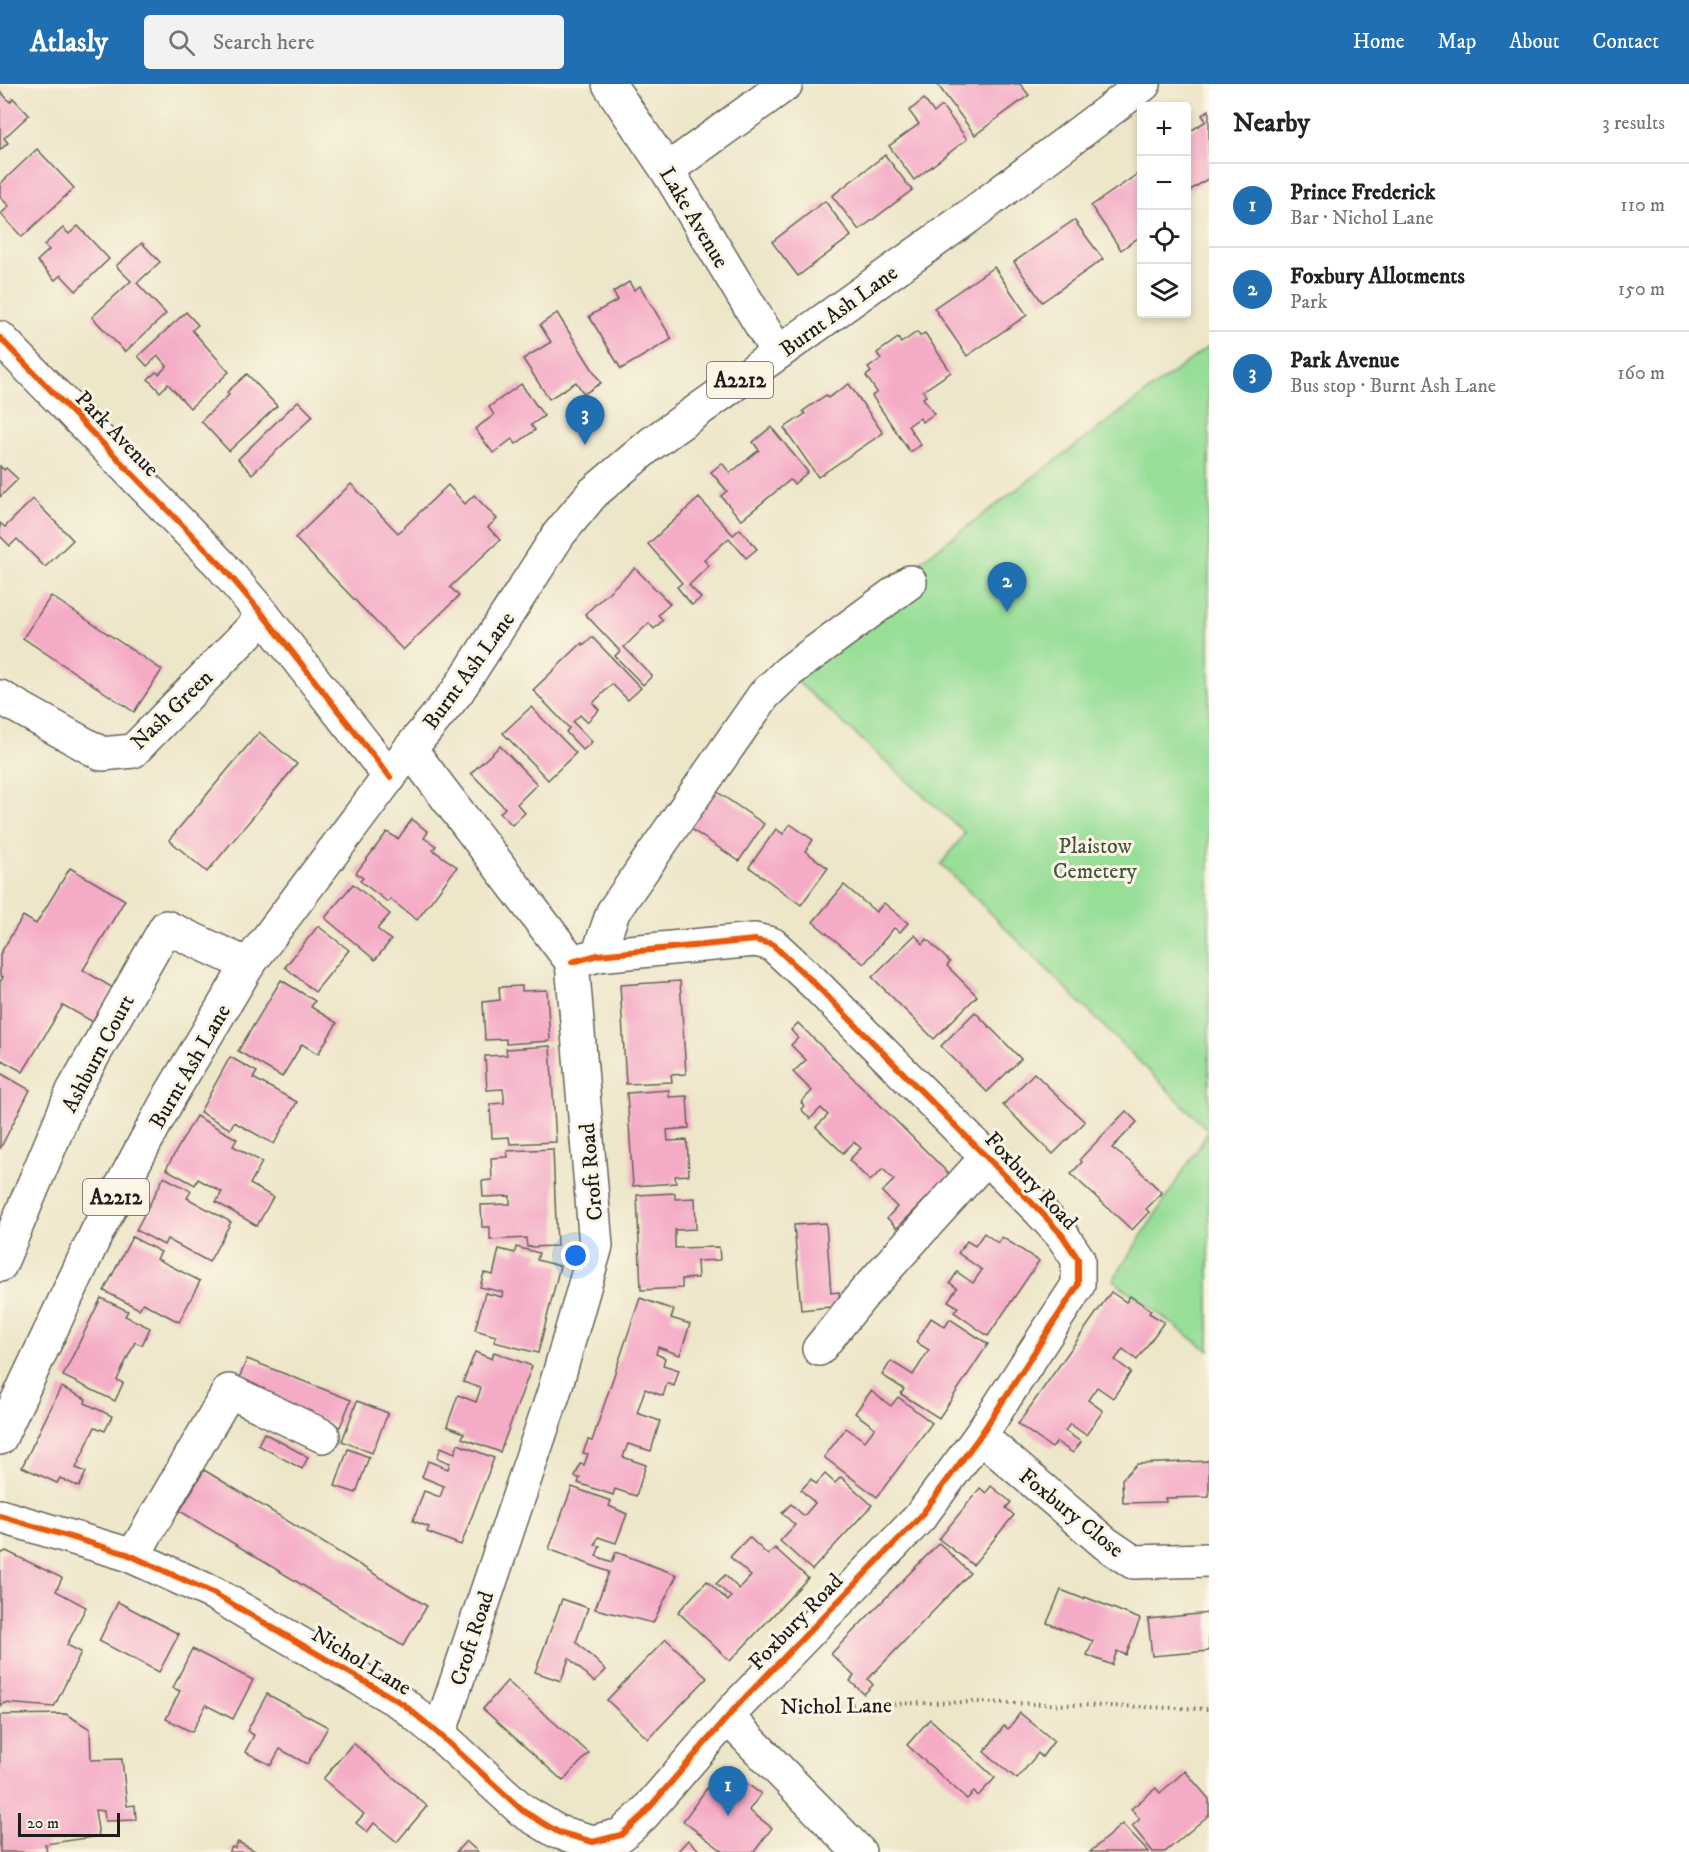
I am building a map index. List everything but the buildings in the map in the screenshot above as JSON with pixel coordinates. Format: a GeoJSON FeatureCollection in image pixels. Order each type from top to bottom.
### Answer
{"type":"FeatureCollection","features":[{"type":"Feature","properties":{"kind":"street","name":"Lake Avenue"},"geometry":{"type":"LineString","coordinates":[[609,84],[667,170],[778,354]]}},
{"type":"Feature","properties":{"kind":"street"},"geometry":{"type":"LineString","coordinates":[[667,170],[786,84]]}},
{"type":"Feature","properties":{"kind":"street","name":"Burnt Ash Lane"},"geometry":{"type":"LineString","coordinates":[[0,1438],[98,1230],[171,1094],[248,965],[410,749],[457,692],[559,534],[593,493],[651,444],[968,217],[1144,84]]}},
{"type":"Feature","properties":{"kind":"street","name":"Park Avenue"},"geometry":{"type":"LineString","coordinates":[[0,338],[213,556],[264,616],[390,777]]}},
{"type":"Feature","properties":{"kind":"street"},"geometry":{"type":"LineString","coordinates":[[410,749],[585,959],[613,912],[764,695],[788,672],[910,582]]}},
{"type":"Feature","properties":{"kind":"street","name":"Nash Green"},"geometry":{"type":"LineString","coordinates":[[0,697],[102,754],[133,751],[264,616]]}},
{"type":"Feature","properties":{"kind":"street","name":"Ashburn Court"},"geometry":{"type":"LineString","coordinates":[[0,1265],[73,1091],[166,927],[248,965]]}},
{"type":"Feature","properties":{"kind":"street","name":"Foxbury Road"},"geometry":{"type":"LineString","coordinates":[[585,959],[755,940],[772,945],[813,982],[987,1157],[1062,1234],[1078,1259],[1078,1285],[980,1436],[920,1517],[733,1712]]}},
{"type":"Feature","properties":{"kind":"street","name":"Croft Road"},"geometry":{"type":"LineString","coordinates":[[439,1734],[554,1392],[596,1246],[585,959]]}},
{"type":"Feature","properties":{"kind":"street"},"geometry":{"type":"LineString","coordinates":[[819,1349],[865,1292],[987,1157]]}},
{"type":"Feature","properties":{"kind":"street"},"geometry":{"type":"LineString","coordinates":[[133,1556],[229,1392],[323,1436]]}},
{"type":"Feature","properties":{"kind":"street","name":"Foxbury Close"},"geometry":{"type":"LineString","coordinates":[[980,1436],[1104,1544],[1133,1562],[1209,1560]]}},
{"type":"Feature","properties":{"kind":"street","name":"Nichol Lane"},"geometry":{"type":"LineString","coordinates":[[0,1516],[133,1556],[225,1600],[403,1704],[523,1811],[558,1832],[593,1842],[621,1835],[643,1815],[733,1712]]}},
{"type":"Feature","properties":{"kind":"street"},"geometry":{"type":"LineString","coordinates":[[733,1712],[859,1852]]}},
{"type":"Feature","properties":{"kind":"green space","name":"Plaistow Cemetery"},"geometry":{"type":"Polygon","coordinates":[[[1209,346],[1209,1131],[941,864],[965,833],[780,666],[1209,346]]]}},
{"type":"Feature","properties":{"kind":"green space"},"geometry":{"type":"Polygon","coordinates":[[[1209,1131],[1209,1351],[1113,1280],[1209,1131]]]}},
{"type":"Feature","properties":{"kind":"cycle path"},"geometry":{"type":"LineString","coordinates":[[0,338],[221,565],[264,616],[390,777]]}},
{"type":"Feature","properties":{"kind":"cycle path"},"geometry":{"type":"LineString","coordinates":[[0,1516],[127,1554],[215,1594],[403,1704],[523,1811],[558,1832],[593,1842],[621,1835],[643,1815],[737,1706],[920,1517],[980,1436],[1078,1285],[1078,1259],[1062,1235],[1040,1211],[813,982],[772,944],[755,940],[598,955],[572,962]]}},
{"type":"Feature","properties":{"kind":"place","name":"Park Avenue"},"geometry":{"type":"Point","coordinates":[585,445]}},
{"type":"Feature","properties":{"kind":"place","name":"Foxbury Allotments"},"geometry":{"type":"Point","coordinates":[1007,612]}},
{"type":"Feature","properties":{"kind":"place","name":"Prince Frederick"},"geometry":{"type":"Point","coordinates":[728,1816]}}]}
